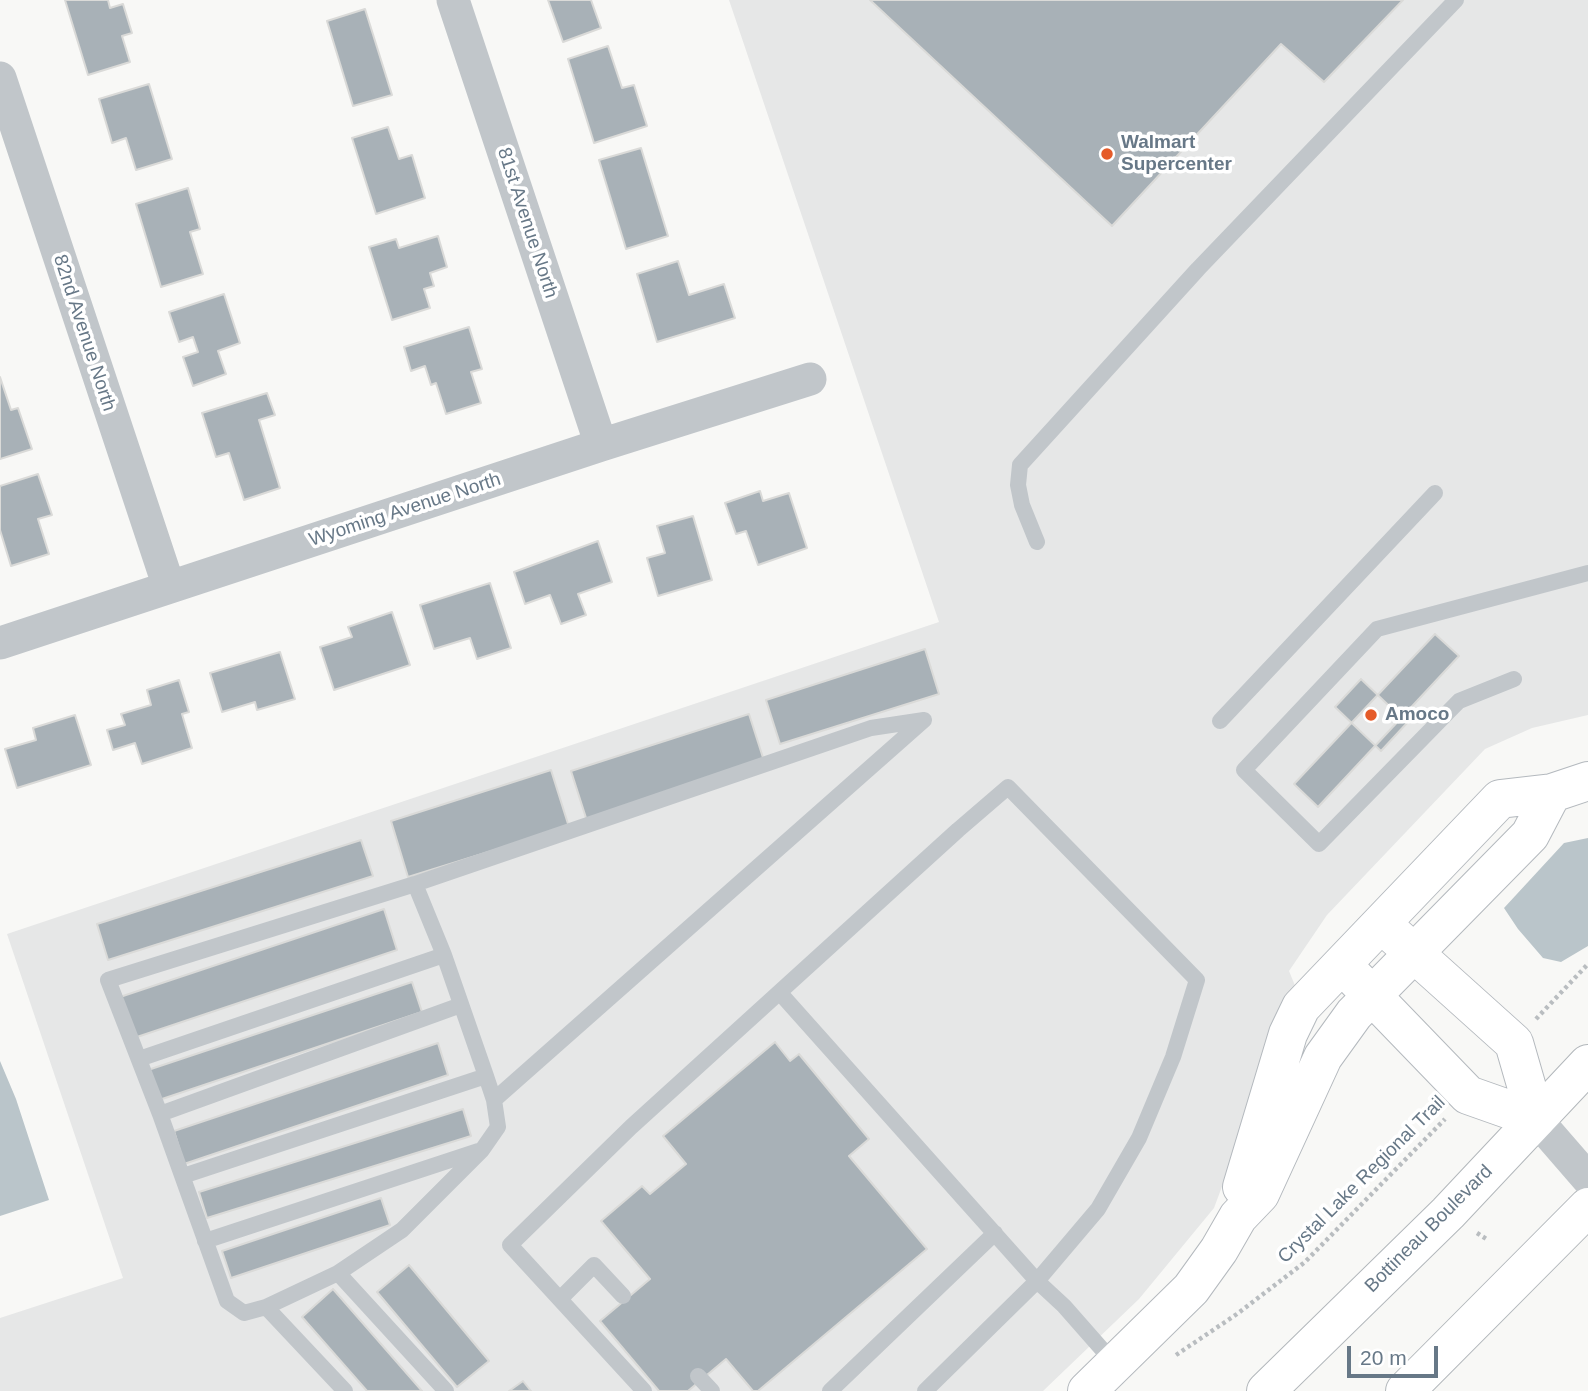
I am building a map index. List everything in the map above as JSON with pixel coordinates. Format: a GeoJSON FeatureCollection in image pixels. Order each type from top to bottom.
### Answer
{"type":"FeatureCollection","features":[{"type":"Feature","properties":{"kind":"main road"},"geometry":{"type":"LineString","coordinates":[[1238,1217],[1243,1183],[1288,1034],[1301,1007],[1500,799],[1552,793],[1588,781]]}},
{"type":"Feature","properties":{"kind":"main road"},"geometry":{"type":"LineString","coordinates":[[1087,1391],[1202,1275],[1238,1217],[1260,1194],[1323,1057],[1354,1014],[1530,835],[1552,793]]}},
{"type":"Feature","properties":{"kind":"main road"},"geometry":{"type":"LineString","coordinates":[[1381,923],[1514,1043],[1535,1119]]}},
{"type":"Feature","properties":{"kind":"main road"},"geometry":{"type":"LineString","coordinates":[[1343,964],[1370,996],[1468,1095],[1535,1119]]}},
{"type":"Feature","properties":{"kind":"main road","name":"Bottineau Boulevard"},"geometry":{"type":"LineString","coordinates":[[1265,1391],[1448,1213],[1588,1064]]}},
{"type":"Feature","properties":{"kind":"main road"},"geometry":{"type":"LineString","coordinates":[[1405,1391],[1588,1207]]}},
{"type":"Feature","properties":{"kind":"street","name":"81st Avenue North"},"geometry":{"type":"LineString","coordinates":[[453,0],[601,445]]}},
{"type":"Feature","properties":{"kind":"street","name":"82nd Avenue North"},"geometry":{"type":"LineString","coordinates":[[0,78],[169,587]]}},
{"type":"Feature","properties":{"kind":"street","name":"Wyoming Avenue North"},"geometry":{"type":"LineString","coordinates":[[0,643],[810,379]]}},
{"type":"Feature","properties":{"kind":"street"},"geometry":{"type":"LineString","coordinates":[[1535,1119],[1588,1179]]}},
{"type":"Feature","properties":{"kind":"lane"},"geometry":{"type":"LineString","coordinates":[[1037,542],[1018,485],[1020,465],[1198,269],[1456,0]]}},
{"type":"Feature","properties":{"kind":"lane"},"geometry":{"type":"LineString","coordinates":[[1220,721],[1435,493]]}},
{"type":"Feature","properties":{"kind":"lane"},"geometry":{"type":"LineString","coordinates":[[1514,679],[1460,701],[1319,844],[1244,770],[1377,629],[1588,573]]}},
{"type":"Feature","properties":{"kind":"lane"},"geometry":{"type":"LineString","coordinates":[[415,884],[444,955],[486,1076],[494,1100],[498,1127],[482,1150],[402,1230],[338,1273],[266,1307],[244,1313],[227,1301],[183,1176],[108,980],[415,884],[871,728],[924,720],[494,1100]]}},
{"type":"Feature","properties":{"kind":"lane"},"geometry":{"type":"LineString","coordinates":[[644,1391],[510,1245],[631,1127],[1008,787],[1197,980],[1173,1058],[1139,1138],[1098,1209],[1037,1281],[925,1391]]}},
{"type":"Feature","properties":{"kind":"lane"},"geometry":{"type":"LineString","coordinates":[[139,1059],[444,955]]}},
{"type":"Feature","properties":{"kind":"lane"},"geometry":{"type":"LineString","coordinates":[[780,993],[1037,1281],[1064,1306],[1115,1364]]}},
{"type":"Feature","properties":{"kind":"lane"},"geometry":{"type":"LineString","coordinates":[[160,1114],[461,1005]]}},
{"type":"Feature","properties":{"kind":"lane"},"geometry":{"type":"LineString","coordinates":[[183,1176],[486,1076]]}},
{"type":"Feature","properties":{"kind":"lane"},"geometry":{"type":"LineString","coordinates":[[205,1241],[482,1150]]}},
{"type":"Feature","properties":{"kind":"lane"},"geometry":{"type":"LineString","coordinates":[[830,1391],[995,1233]]}},
{"type":"Feature","properties":{"kind":"lane"},"geometry":{"type":"LineString","coordinates":[[561,1299],[594,1265],[623,1296]]}},
{"type":"Feature","properties":{"kind":"lane"},"geometry":{"type":"LineString","coordinates":[[338,1273],[446,1391]]}},
{"type":"Feature","properties":{"kind":"lane"},"geometry":{"type":"LineString","coordinates":[[266,1307],[345,1391]]}},
{"type":"Feature","properties":{"kind":"lane"},"geometry":{"type":"LineString","coordinates":[[698,1376],[712,1391]]}},
{"type":"Feature","properties":{"kind":"path"},"geometry":{"type":"LineString","coordinates":[[1514,1043],[1588,964]]}},
{"type":"Feature","properties":{"kind":"path","name":"Crystal Lake Regional Trail"},"geometry":{"type":"LineString","coordinates":[[1165,1362],[1237,1314],[1305,1262],[1468,1095]]}},
{"type":"Feature","properties":{"kind":"path"},"geometry":{"type":"LineString","coordinates":[[1474,1230],[1488,1240]]}},
{"type":"Feature","properties":{"kind":"shaded area"},"geometry":{"type":"Polygon","coordinates":[[[729,0],[1588,0],[1588,715],[1532,728],[1485,749],[1327,915],[1289,971],[1296,988],[1214,1208],[1139,1299],[1043,1391],[0,1391],[0,1318],[123,1278],[7,934],[939,622],[729,0]]]}},
{"type":"Feature","properties":{"kind":"shaded area"},"geometry":{"type":"Polygon","coordinates":[[[1588,838],[1588,946],[1561,962],[1543,958],[1504,908],[1564,843],[1588,838]]]}},
{"type":"Feature","properties":{"kind":"shaded area"},"geometry":{"type":"Polygon","coordinates":[[[0,1061],[16,1099],[49,1200],[0,1216],[0,1061]]]}},
{"type":"Feature","properties":{"kind":"building"},"geometry":{"type":"Polygon","coordinates":[[[65,0],[108,0],[110,8],[123,4],[132,33],[122,36],[130,62],[88,75],[65,0]]]}},
{"type":"Feature","properties":{"kind":"building"},"geometry":{"type":"Polygon","coordinates":[[[548,0],[591,0],[601,28],[563,42],[548,0]]]}},
{"type":"Feature","properties":{"kind":"building","name":"Walmart Supercenter"},"geometry":{"type":"Polygon","coordinates":[[[870,0],[1403,0],[1324,82],[1281,44],[1112,226],[870,0]]]}},
{"type":"Feature","properties":{"kind":"building"},"geometry":{"type":"Polygon","coordinates":[[[365,9],[392,95],[353,106],[327,21],[365,9]]]}},
{"type":"Feature","properties":{"kind":"building"},"geometry":{"type":"Polygon","coordinates":[[[608,46],[622,88],[634,85],[647,126],[594,143],[568,59],[608,46]]]}},
{"type":"Feature","properties":{"kind":"building"},"geometry":{"type":"Polygon","coordinates":[[[149,84],[172,159],[136,170],[126,138],[112,143],[99,99],[149,84]]]}},
{"type":"Feature","properties":{"kind":"building"},"geometry":{"type":"Polygon","coordinates":[[[388,127],[399,159],[412,155],[425,198],[376,214],[352,138],[388,127]]]}},
{"type":"Feature","properties":{"kind":"building"},"geometry":{"type":"Polygon","coordinates":[[[641,148],[668,236],[626,249],[599,160],[641,148]]]}},
{"type":"Feature","properties":{"kind":"building"},"geometry":{"type":"Polygon","coordinates":[[[188,188],[200,229],[190,232],[203,274],[161,287],[136,204],[188,188]]]}},
{"type":"Feature","properties":{"kind":"building"},"geometry":{"type":"Polygon","coordinates":[[[438,236],[447,267],[430,273],[434,286],[424,289],[430,308],[392,320],[369,247],[396,239],[399,248],[438,236]]]}},
{"type":"Feature","properties":{"kind":"building"},"geometry":{"type":"Polygon","coordinates":[[[678,261],[689,295],[724,284],[735,318],[657,342],[637,274],[678,261]]]}},
{"type":"Feature","properties":{"kind":"building"},"geometry":{"type":"Polygon","coordinates":[[[224,294],[240,343],[218,351],[226,374],[193,386],[183,357],[198,352],[193,337],[179,342],[169,312],[224,294]]]}},
{"type":"Feature","properties":{"kind":"building"},"geometry":{"type":"Polygon","coordinates":[[[469,327],[482,369],[471,372],[481,403],[446,414],[436,383],[431,385],[425,366],[411,371],[404,347],[469,327]]]}},
{"type":"Feature","properties":{"kind":"building"},"geometry":{"type":"Polygon","coordinates":[[[0,377],[11,410],[18,408],[32,449],[0,459],[0,377]]]}},
{"type":"Feature","properties":{"kind":"building"},"geometry":{"type":"Polygon","coordinates":[[[267,393],[275,415],[259,420],[280,488],[244,500],[229,453],[216,457],[202,413],[267,393]]]}},
{"type":"Feature","properties":{"kind":"building"},"geometry":{"type":"Polygon","coordinates":[[[38,474],[52,515],[38,519],[49,554],[11,566],[0,530],[0,486],[38,474]]]}},
{"type":"Feature","properties":{"kind":"building"},"geometry":{"type":"Polygon","coordinates":[[[760,491],[763,501],[789,493],[807,548],[758,565],[746,531],[736,534],[725,503],[760,491]]]}},
{"type":"Feature","properties":{"kind":"building"},"geometry":{"type":"Polygon","coordinates":[[[693,516],[712,580],[658,596],[647,558],[665,553],[657,526],[693,516]]]}},
{"type":"Feature","properties":{"kind":"building"},"geometry":{"type":"Polygon","coordinates":[[[598,541],[612,582],[578,594],[586,615],[561,624],[550,595],[525,604],[514,572],[598,541]]]}},
{"type":"Feature","properties":{"kind":"building"},"geometry":{"type":"Polygon","coordinates":[[[490,583],[511,648],[477,659],[470,638],[434,649],[420,605],[490,583]]]}},
{"type":"Feature","properties":{"kind":"building"},"geometry":{"type":"Polygon","coordinates":[[[392,612],[410,665],[334,690],[320,647],[352,637],[348,627],[392,612]]]}},
{"type":"Feature","properties":{"kind":"building","name":"Amoco"},"geometry":{"type":"Polygon","coordinates":[[[1435,634],[1459,656],[1318,807],[1294,784],[1435,634]]]}},
{"type":"Feature","properties":{"kind":"building"},"geometry":{"type":"Polygon","coordinates":[[[925,649],[939,694],[780,744],[766,700],[925,649]]]}},
{"type":"Feature","properties":{"kind":"building"},"geometry":{"type":"Polygon","coordinates":[[[280,652],[295,699],[257,710],[255,702],[222,712],[210,673],[280,652]]]}},
{"type":"Feature","properties":{"kind":"building","name":"Amoco"},"geometry":{"type":"Polygon","coordinates":[[[1361,679],[1407,723],[1381,751],[1335,707],[1361,679]]]}},
{"type":"Feature","properties":{"kind":"building"},"geometry":{"type":"Polygon","coordinates":[[[179,680],[189,712],[182,714],[192,748],[142,764],[135,743],[113,750],[107,730],[125,725],[121,714],[151,705],[147,690],[179,680]]]}},
{"type":"Feature","properties":{"kind":"building"},"geometry":{"type":"Polygon","coordinates":[[[749,714],[765,764],[587,821],[571,771],[749,714]]]}},
{"type":"Feature","properties":{"kind":"building"},"geometry":{"type":"Polygon","coordinates":[[[75,715],[91,765],[17,788],[5,749],[36,740],[33,728],[75,715]]]}},
{"type":"Feature","properties":{"kind":"building"},"geometry":{"type":"Polygon","coordinates":[[[551,770],[569,827],[408,877],[391,821],[551,770]]]}},
{"type":"Feature","properties":{"kind":"building"},"geometry":{"type":"Polygon","coordinates":[[[361,840],[373,876],[108,960],[97,924],[361,840]]]}},
{"type":"Feature","properties":{"kind":"building"},"geometry":{"type":"Polygon","coordinates":[[[384,909],[397,950],[134,1038],[120,997],[384,909]]]}},
{"type":"Feature","properties":{"kind":"building"},"geometry":{"type":"Polygon","coordinates":[[[412,982],[422,1012],[159,1100],[148,1070],[412,982]]]}},
{"type":"Feature","properties":{"kind":"building"},"geometry":{"type":"Polygon","coordinates":[[[775,1042],[790,1061],[799,1054],[869,1139],[849,1156],[927,1249],[758,1391],[753,1391],[726,1359],[688,1391],[659,1391],[600,1321],[650,1279],[601,1221],[642,1186],[650,1194],[686,1164],[663,1136],[775,1042]]]}},
{"type":"Feature","properties":{"kind":"building"},"geometry":{"type":"Polygon","coordinates":[[[438,1043],[448,1075],[184,1164],[174,1131],[438,1043]]]}},
{"type":"Feature","properties":{"kind":"building"},"geometry":{"type":"Polygon","coordinates":[[[463,1109],[471,1136],[207,1218],[199,1192],[463,1109]]]}},
{"type":"Feature","properties":{"kind":"building"},"geometry":{"type":"Polygon","coordinates":[[[381,1198],[390,1225],[231,1278],[222,1251],[381,1198]]]}},
{"type":"Feature","properties":{"kind":"building"},"geometry":{"type":"Polygon","coordinates":[[[409,1265],[489,1361],[457,1387],[377,1292],[409,1265]]]}},
{"type":"Feature","properties":{"kind":"building"},"geometry":{"type":"Polygon","coordinates":[[[333,1289],[422,1391],[367,1391],[302,1317],[333,1289]]]}},
{"type":"Feature","properties":{"kind":"building"},"geometry":{"type":"Polygon","coordinates":[[[523,1381],[531,1391],[509,1391],[523,1381]]]}},
{"type":"Feature","properties":{"kind":"place","name":"Walmart Supercenter"},"geometry":{"type":"Point","coordinates":[1107,154]}},
{"type":"Feature","properties":{"kind":"place","name":"Amoco"},"geometry":{"type":"Point","coordinates":[1371,715]}}]}
